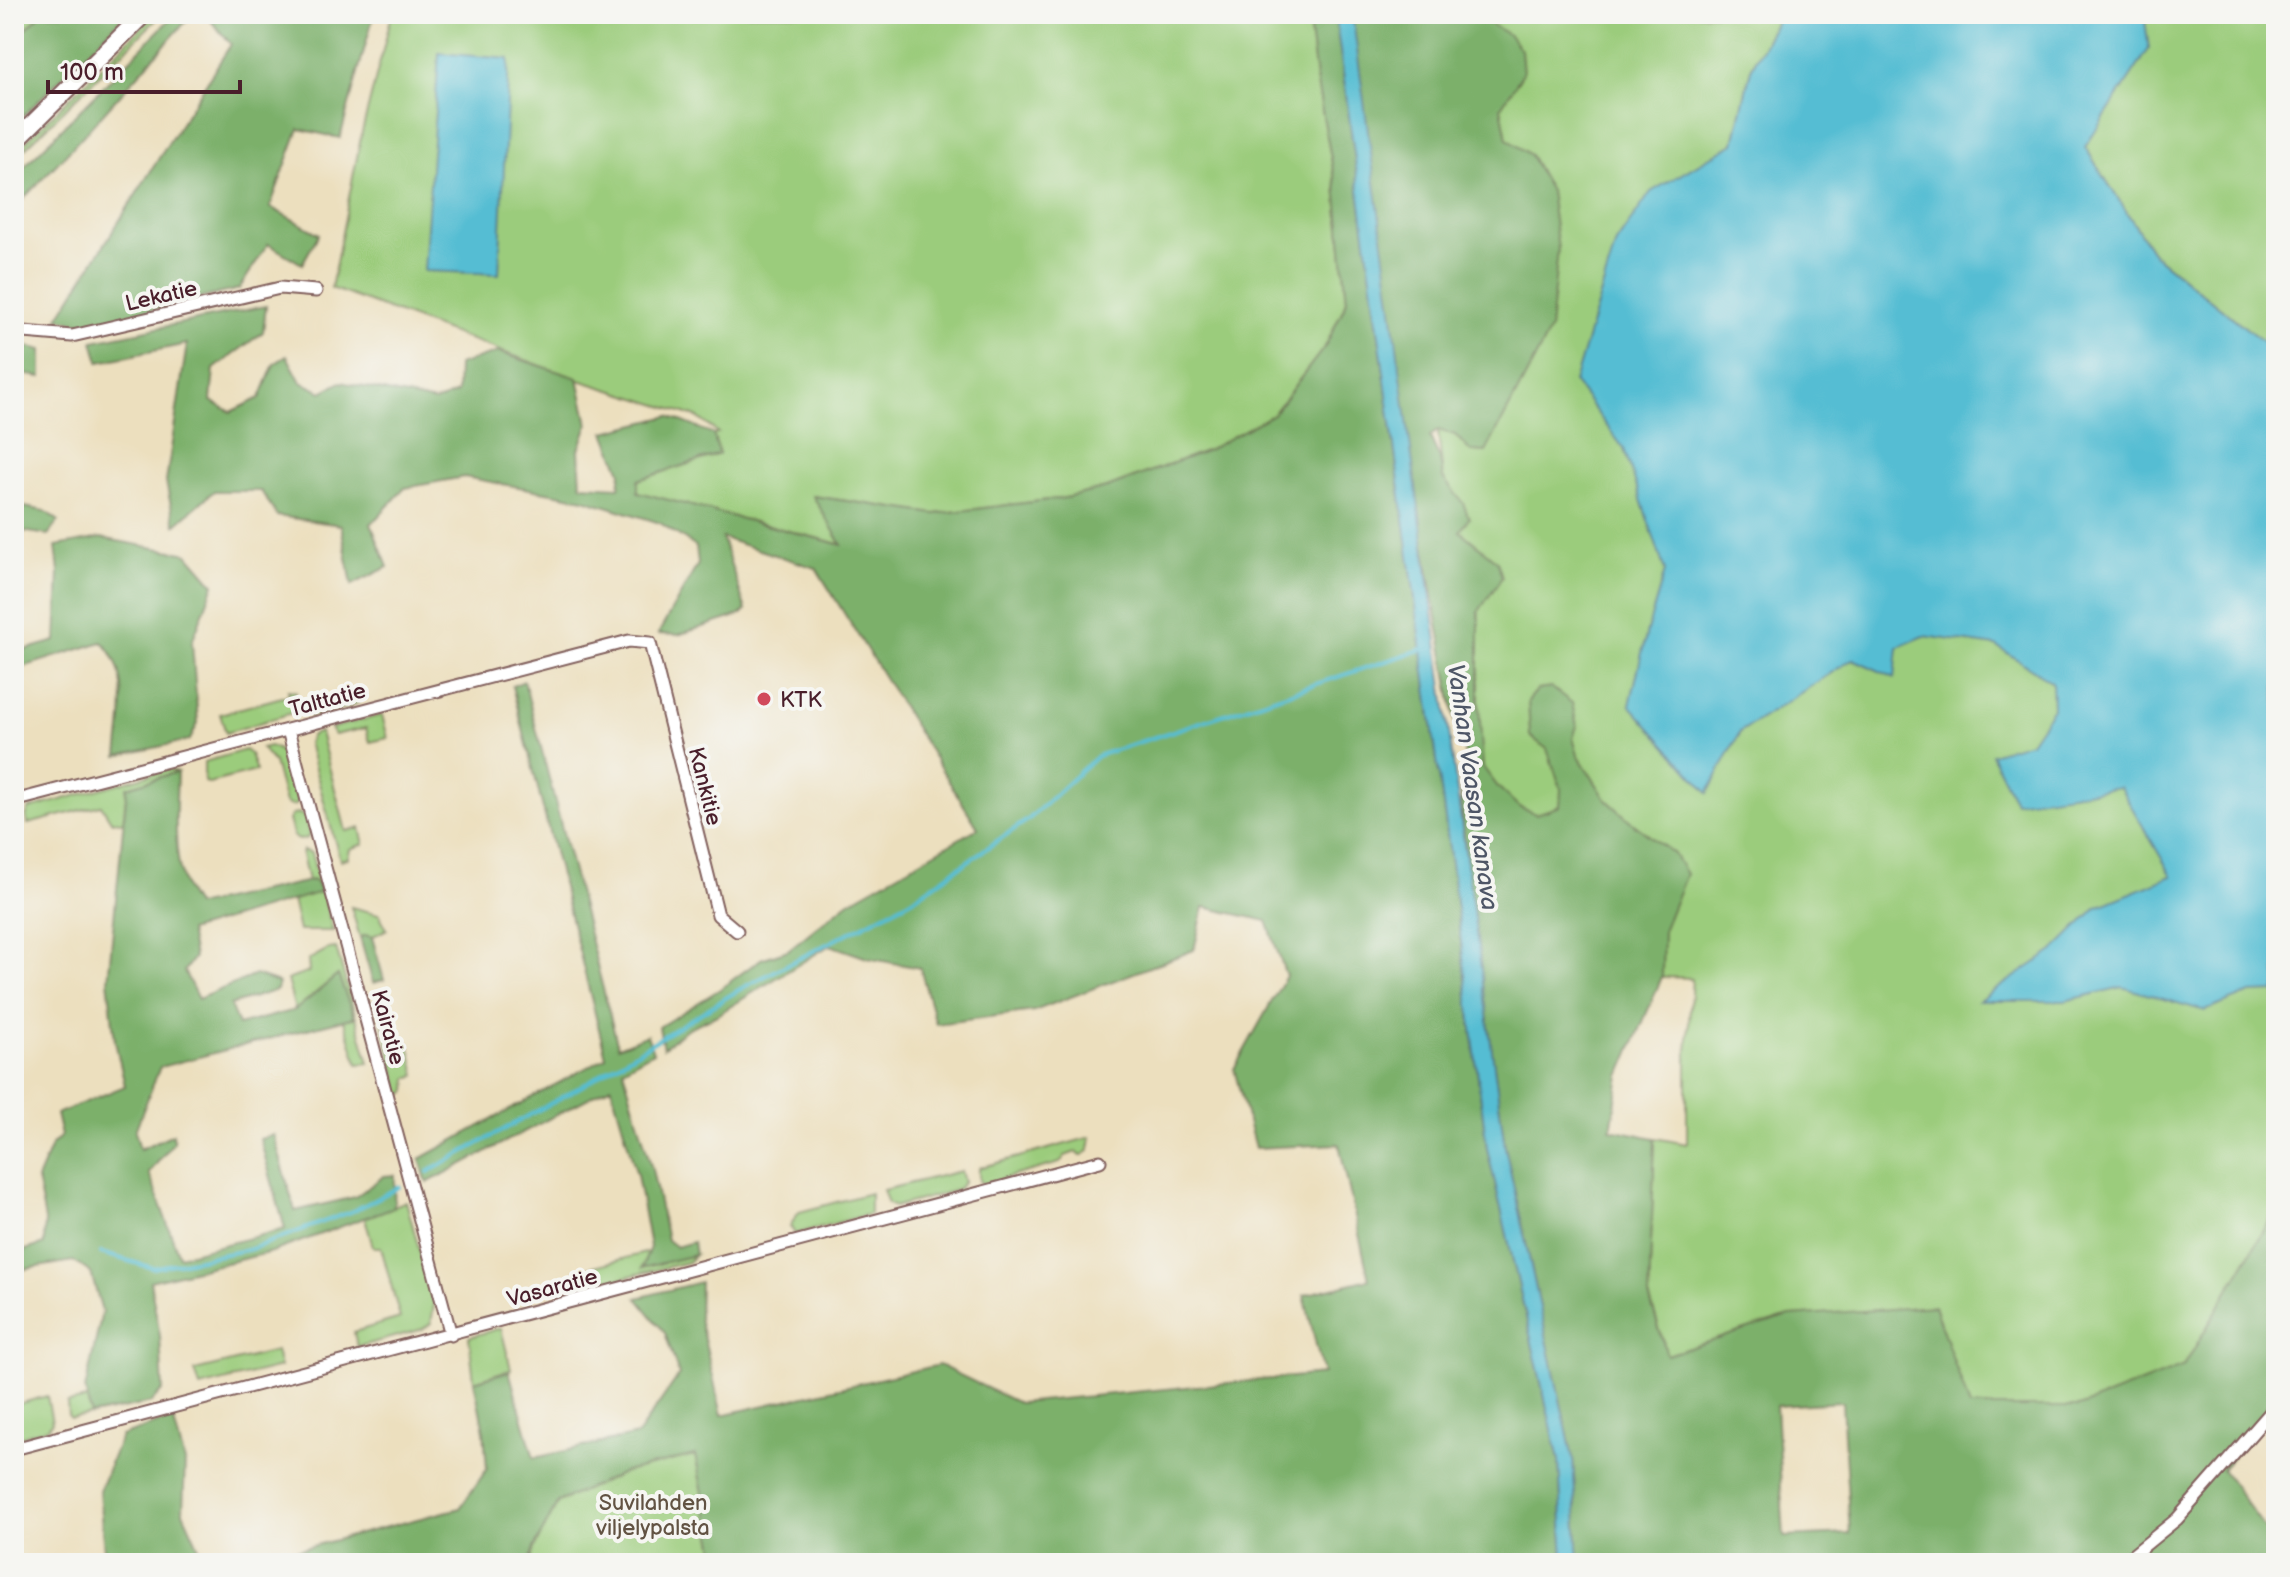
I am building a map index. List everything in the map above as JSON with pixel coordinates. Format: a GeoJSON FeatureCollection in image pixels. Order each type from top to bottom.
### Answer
{"type":"FeatureCollection","features":[{"type":"Feature","properties":{"kind":"street"},"geometry":{"type":"LineString","coordinates":[[14,142],[144,14]]}},
{"type":"Feature","properties":{"kind":"street","name":"Lekatie"},"geometry":{"type":"LineString","coordinates":[[14,328],[24,332],[72,336],[280,288],[316,291]]}},
{"type":"Feature","properties":{"kind":"street","name":"Talttatie"},"geometry":{"type":"LineString","coordinates":[[14,801],[629,641],[650,643]]}},
{"type":"Feature","properties":{"kind":"street","name":"Kankitie"},"geometry":{"type":"LineString","coordinates":[[650,643],[718,915],[737,931]]}},
{"type":"Feature","properties":{"kind":"street","name":"Kairatie"},"geometry":{"type":"LineString","coordinates":[[288,730],[451,1335]]}},
{"type":"Feature","properties":{"kind":"street","name":"Vasaratie"},"geometry":{"type":"LineString","coordinates":[[14,1449],[1100,1161]]}},
{"type":"Feature","properties":{"kind":"street"},"geometry":{"type":"LineString","coordinates":[[2123,1563],[2177,1519],[2276,1406]]}},
{"type":"Feature","properties":{"kind":"green space"},"geometry":{"type":"Polygon","coordinates":[[[14,14],[41,14],[14,41],[14,14]]]}},
{"type":"Feature","properties":{"kind":"green space"},"geometry":{"type":"Polygon","coordinates":[[[41,14],[126,14],[14,125],[14,41],[41,14]]]}},
{"type":"Feature","properties":{"kind":"green space"},"geometry":{"type":"Polygon","coordinates":[[[155,14],[162,14],[14,159],[14,153],[155,14]]]}},
{"type":"Feature","properties":{"kind":"green space"},"geometry":{"type":"Polygon","coordinates":[[[175,14],[191,16],[14,208],[14,177],[175,14]]]}},
{"type":"Feature","properties":{"kind":"green space"},"geometry":{"type":"Polygon","coordinates":[[[205,14],[374,14],[340,138],[299,129],[270,207],[319,234],[302,264],[268,244],[239,289],[88,325],[58,318],[231,44],[205,14]]]}},
{"type":"Feature","properties":{"kind":"green space"},"geometry":{"type":"Polygon","coordinates":[[[392,14],[1308,14],[1316,78],[1336,185],[1347,301],[1326,345],[1273,414],[1208,450],[1107,488],[1065,498],[935,514],[814,496],[844,545],[637,492],[638,480],[719,454],[713,434],[718,433],[697,417],[582,381],[331,288],[362,132],[392,14]]]}},
{"type":"Feature","properties":{"kind":"green space"},"geometry":{"type":"Polygon","coordinates":[[[1308,14],[1335,14],[1487,1148],[1559,1460],[1564,1563],[718,1563],[695,1455],[625,1472],[558,1502],[529,1563],[246,1563],[460,1508],[487,1469],[484,1431],[474,1381],[509,1371],[534,1458],[637,1435],[679,1375],[665,1333],[637,1298],[700,1282],[699,1318],[722,1415],[939,1365],[1018,1403],[1323,1374],[1304,1295],[1369,1279],[1339,1144],[1255,1148],[1234,1069],[1286,976],[1267,921],[1204,907],[1194,950],[1034,1011],[936,1024],[920,968],[867,958],[830,945],[715,1016],[688,1028],[663,1048],[659,1027],[761,959],[788,950],[848,902],[978,828],[816,568],[722,538],[746,610],[740,615],[678,635],[658,634],[698,564],[696,547],[660,523],[584,499],[464,477],[405,488],[371,524],[388,567],[352,585],[341,525],[277,516],[261,491],[214,491],[175,525],[166,482],[187,344],[99,362],[93,341],[266,306],[263,332],[214,369],[211,401],[231,412],[260,398],[274,364],[287,356],[301,382],[322,392],[341,382],[435,402],[457,393],[458,365],[498,352],[578,378],[588,424],[579,450],[581,485],[619,487],[621,472],[605,432],[669,416],[713,434],[719,454],[638,480],[638,492],[842,545],[813,496],[935,514],[1065,498],[1107,488],[1208,450],[1273,414],[1326,345],[1347,301],[1336,185],[1316,78],[1308,14]]]}},
{"type":"Feature","properties":{"kind":"green space"},"geometry":{"type":"Polygon","coordinates":[[[1351,14],[1474,14],[1509,35],[1521,50],[1523,73],[1501,107],[1507,139],[1530,155],[1550,191],[1558,249],[1550,330],[1486,452],[1470,451],[1455,435],[1438,430],[1430,437],[1440,459],[1443,478],[1463,503],[1469,518],[1460,531],[1497,561],[1502,577],[1479,611],[1483,767],[1519,807],[1536,814],[1560,806],[1561,789],[1547,749],[1530,736],[1528,701],[1537,690],[1552,688],[1572,703],[1577,726],[1573,738],[1578,755],[1606,799],[1674,854],[1686,874],[1663,931],[1662,977],[1620,1076],[1611,1129],[1655,1138],[1649,1296],[1667,1355],[1789,1316],[1934,1306],[1970,1407],[2079,1407],[2184,1366],[2276,1210],[2276,1420],[2271,1414],[2222,1469],[2276,1544],[2276,1563],[1579,1563],[1573,1459],[1505,1147],[1467,868],[1461,803],[1465,754],[1457,730],[1422,534],[1351,14]],[[1842,1402],[1776,1406],[1784,1537],[1850,1534],[1842,1402]]]}},
{"type":"Feature","properties":{"kind":"green space"},"geometry":{"type":"Polygon","coordinates":[[[1385,14],[1780,14],[1751,69],[1734,143],[1729,146],[2276,898],[2276,1210],[2079,1563],[1786,1553],[1877,1530],[1838,1365],[1753,1383],[1664,1488],[1664,1344],[1649,1296],[1655,1138],[1687,1144],[1687,1053],[1692,978],[1662,977],[1652,964],[1482,866],[1440,449],[1385,14]]]}},
{"type":"Feature","properties":{"kind":"green space"},"geometry":{"type":"Polygon","coordinates":[[[2144,14],[2276,14],[2276,352],[2154,255],[2085,147],[2148,49],[2144,14]]]}},
{"type":"Feature","properties":{"kind":"green space"},"geometry":{"type":"Polygon","coordinates":[[[14,343],[42,350],[42,377],[14,373],[14,343]]]}},
{"type":"Feature","properties":{"kind":"green space"},"geometry":{"type":"Polygon","coordinates":[[[14,505],[45,511],[59,521],[48,535],[14,530],[14,505]]]}},
{"type":"Feature","properties":{"kind":"green space"},"geometry":{"type":"Polygon","coordinates":[[[101,538],[188,554],[214,584],[192,642],[198,723],[190,740],[118,756],[123,711],[121,681],[118,667],[102,642],[14,670],[14,653],[56,641],[59,573],[56,546],[101,538]]]}},
{"type":"Feature","properties":{"kind":"green space"},"geometry":{"type":"Polygon","coordinates":[[[524,681],[618,1047],[647,1035],[653,1052],[623,1069],[652,1169],[667,1240],[676,1247],[693,1242],[695,1255],[642,1268],[650,1247],[637,1175],[611,1086],[427,1183],[420,1159],[606,1057],[512,686],[524,681]]]}},
{"type":"Feature","properties":{"kind":"green space"},"geometry":{"type":"Polygon","coordinates":[[[288,690],[296,692],[295,712],[226,733],[220,714],[289,695],[288,690]]]}},
{"type":"Feature","properties":{"kind":"green space"},"geometry":{"type":"Polygon","coordinates":[[[357,691],[359,702],[310,717],[312,701],[357,691]]]}},
{"type":"Feature","properties":{"kind":"green space"},"geometry":{"type":"Polygon","coordinates":[[[382,715],[388,738],[370,742],[366,728],[334,735],[331,728],[382,715]]]}},
{"type":"Feature","properties":{"kind":"green space"},"geometry":{"type":"Polygon","coordinates":[[[320,732],[346,831],[360,828],[364,844],[350,849],[348,858],[340,860],[308,743],[311,735],[320,732]]]}},
{"type":"Feature","properties":{"kind":"green space"},"geometry":{"type":"Polygon","coordinates":[[[269,746],[283,754],[291,766],[298,798],[296,805],[285,803],[274,763],[261,748],[269,746]]]}},
{"type":"Feature","properties":{"kind":"green space"},"geometry":{"type":"Polygon","coordinates":[[[245,750],[250,754],[256,771],[204,782],[204,762],[245,750]]]}},
{"type":"Feature","properties":{"kind":"green space"},"geometry":{"type":"Polygon","coordinates":[[[169,769],[177,772],[127,787],[123,822],[111,821],[101,805],[28,824],[26,817],[29,809],[169,769]]]}},
{"type":"Feature","properties":{"kind":"green space"},"geometry":{"type":"Polygon","coordinates":[[[177,772],[178,861],[188,893],[196,906],[314,880],[321,892],[189,931],[194,957],[184,971],[198,999],[255,975],[279,983],[277,990],[230,1005],[238,1025],[295,1010],[338,975],[354,1017],[160,1067],[135,1131],[140,1149],[173,1134],[174,1142],[149,1173],[179,1256],[285,1229],[260,1139],[274,1135],[295,1211],[355,1197],[384,1176],[395,1175],[394,1207],[272,1252],[150,1281],[160,1336],[163,1390],[151,1403],[91,1415],[85,1390],[102,1312],[91,1273],[73,1261],[14,1271],[14,1254],[44,1244],[45,1220],[37,1179],[51,1146],[61,1136],[56,1114],[125,1086],[115,1041],[108,980],[127,787],[177,772]]]}},
{"type":"Feature","properties":{"kind":"green space"},"geometry":{"type":"Polygon","coordinates":[[[298,813],[304,816],[309,834],[307,839],[294,837],[289,820],[298,813]]]}},
{"type":"Feature","properties":{"kind":"green space"},"geometry":{"type":"Polygon","coordinates":[[[303,850],[311,853],[333,931],[299,931],[292,900],[320,891],[315,880],[308,881],[303,850]]]}},
{"type":"Feature","properties":{"kind":"green space"},"geometry":{"type":"Polygon","coordinates":[[[351,907],[379,914],[387,929],[372,937],[365,935],[360,938],[351,907]]]}},
{"type":"Feature","properties":{"kind":"green space"},"geometry":{"type":"Polygon","coordinates":[[[365,935],[372,937],[384,980],[373,983],[360,938],[365,935]]]}},
{"type":"Feature","properties":{"kind":"green space"},"geometry":{"type":"Polygon","coordinates":[[[336,948],[369,1063],[358,1064],[344,1020],[354,1018],[338,975],[295,1010],[287,980],[309,972],[308,960],[336,948]]]}},
{"type":"Feature","properties":{"kind":"green space"},"geometry":{"type":"Polygon","coordinates":[[[388,1004],[400,1045],[409,1044],[416,1075],[408,1078],[407,1091],[401,1096],[379,1009],[388,1004]]]}},
{"type":"Feature","properties":{"kind":"green space"},"geometry":{"type":"Polygon","coordinates":[[[1091,1137],[1089,1151],[1081,1156],[1076,1152],[1065,1156],[1060,1163],[984,1184],[979,1181],[979,1168],[1091,1137]]]}},
{"type":"Feature","properties":{"kind":"green space"},"geometry":{"type":"Polygon","coordinates":[[[961,1171],[964,1182],[957,1190],[894,1207],[888,1204],[883,1190],[961,1171]]]}},
{"type":"Feature","properties":{"kind":"green space"},"geometry":{"type":"Polygon","coordinates":[[[870,1193],[870,1214],[795,1234],[790,1226],[799,1212],[870,1193]]]}},
{"type":"Feature","properties":{"kind":"green space"},"geometry":{"type":"Polygon","coordinates":[[[406,1201],[434,1305],[431,1323],[423,1329],[357,1347],[354,1332],[400,1318],[381,1247],[373,1247],[365,1218],[406,1201]]]}},
{"type":"Feature","properties":{"kind":"green space"},"geometry":{"type":"Polygon","coordinates":[[[649,1252],[643,1267],[695,1255],[688,1262],[580,1288],[576,1271],[649,1252]]]}},
{"type":"Feature","properties":{"kind":"green space"},"geometry":{"type":"Polygon","coordinates":[[[501,1328],[511,1369],[474,1381],[469,1337],[501,1328]]]}},
{"type":"Feature","properties":{"kind":"green space"},"geometry":{"type":"Polygon","coordinates":[[[276,1351],[280,1367],[200,1387],[195,1371],[276,1351]]]}},
{"type":"Feature","properties":{"kind":"green space"},"geometry":{"type":"Polygon","coordinates":[[[47,1396],[52,1422],[48,1428],[17,1438],[14,1436],[14,1405],[47,1396]]]}},
{"type":"Feature","properties":{"kind":"green space"},"geometry":{"type":"Polygon","coordinates":[[[87,1399],[91,1415],[71,1418],[68,1415],[67,1403],[87,1399]]]}},
{"type":"Feature","properties":{"kind":"green space"},"geometry":{"type":"Polygon","coordinates":[[[173,1418],[185,1462],[183,1512],[206,1563],[105,1563],[99,1491],[121,1436],[173,1418]]]}},
{"type":"Feature","properties":{"kind":"green space","name":"Suvilahden viljelypalsta"},"geometry":{"type":"Polygon","coordinates":[[[695,1455],[718,1563],[530,1563],[534,1548],[558,1502],[625,1472],[695,1455]]]}},
{"type":"Feature","properties":{"kind":"water"},"geometry":{"type":"Polygon","coordinates":[[[1335,14],[1351,14],[1354,27],[1505,1147],[1573,1459],[1579,1563],[1564,1563],[1559,1460],[1487,1148],[1335,14]]]}},
{"type":"Feature","properties":{"kind":"water"},"geometry":{"type":"Polygon","coordinates":[[[1780,14],[2144,14],[2149,49],[2085,147],[2154,255],[2276,352],[2276,992],[2251,993],[2205,1011],[2122,987],[2065,1001],[1979,1001],[2053,951],[2097,907],[2172,876],[2120,787],[2015,802],[1991,754],[2030,742],[2053,708],[2052,682],[1996,646],[1924,636],[1898,647],[1895,678],[1853,659],[1740,732],[1708,793],[1630,705],[1665,571],[1624,449],[1574,382],[1616,243],[1651,192],[1734,143],[1751,69],[1780,14]]]}},
{"type":"Feature","properties":{"kind":"water"},"geometry":{"type":"Polygon","coordinates":[[[439,53],[509,59],[499,274],[424,271],[439,53]]]}},
{"type":"Feature","properties":{"kind":"waterway"},"geometry":{"type":"LineString","coordinates":[[428,1172],[580,1087],[742,988],[910,901],[1029,819],[1097,756],[1423,649]]}},
{"type":"Feature","properties":{"kind":"waterway"},"geometry":{"type":"LineString","coordinates":[[101,1253],[153,1268],[251,1249],[355,1210],[399,1187]]}},
{"type":"Feature","properties":{"kind":"place","name":"KTK"},"geometry":{"type":"Point","coordinates":[764,699]}},
{"type":"Feature","properties":{"kind":"water label","name":"Vanhan Vaasan kanava"},"geometry":{"type":"Point","coordinates":[1473,787]}}]}
